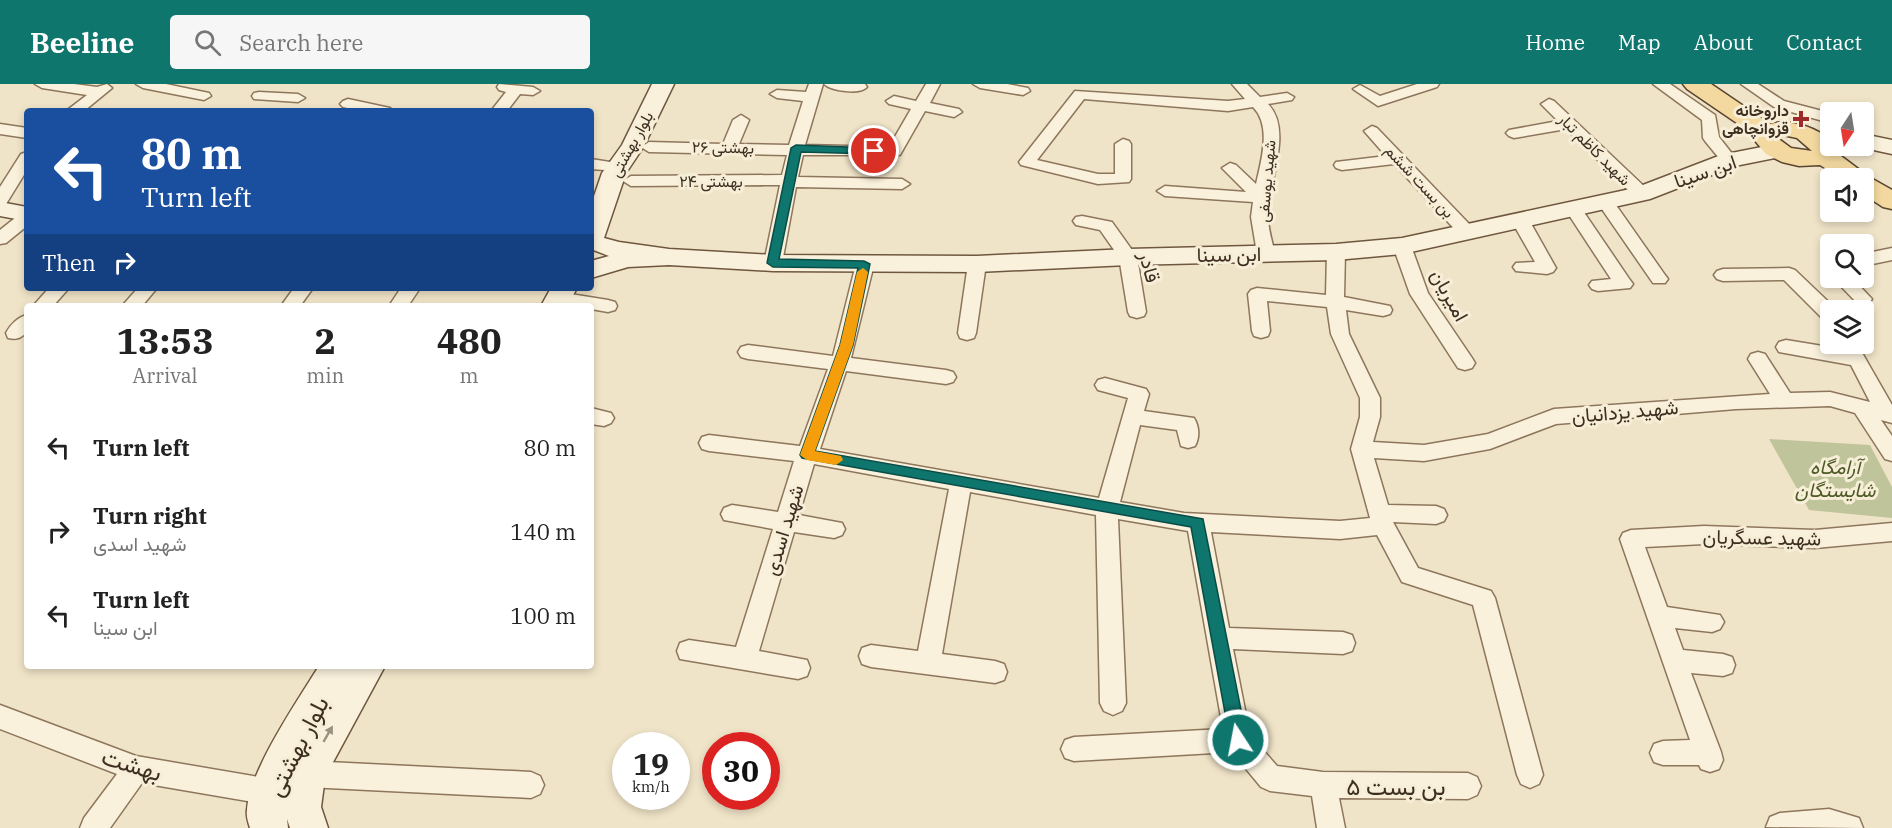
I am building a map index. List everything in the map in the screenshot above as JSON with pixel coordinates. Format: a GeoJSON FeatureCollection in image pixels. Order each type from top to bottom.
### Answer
{"type":"FeatureCollection","features":[{"type":"Feature","properties":{"kind":"main road","name":"بلوار بهشتی"},"geometry":{"type":"LineString","coordinates":[[594,182],[598,165],[620,145],[651,84]]}},
{"type":"Feature","properties":{"kind":"main road","name":"بلوار بهشتی"},"geometry":{"type":"LineString","coordinates":[[594,266],[604,255],[594,241],[614,173],[633,146],[663,84]]}},
{"type":"Feature","properties":{"kind":"main road"},"geometry":{"type":"LineString","coordinates":[[1695,84],[1775,137],[1818,147],[1844,168]]}},
{"type":"Feature","properties":{"kind":"main road"},"geometry":{"type":"LineString","coordinates":[[1714,84],[1775,137]]}},
{"type":"Feature","properties":{"kind":"main road","name":"ابن سینا"},"geometry":{"type":"LineString","coordinates":[[669,257],[773,263],[977,264],[1128,256],[1336,252],[1402,246],[1642,194],[1729,160],[1775,137]]}},
{"type":"Feature","properties":{"kind":"main road"},"geometry":{"type":"LineString","coordinates":[[1874,142],[1892,147]]}},
{"type":"Feature","properties":{"kind":"main road"},"geometry":{"type":"LineString","coordinates":[[1818,147],[1830,168]]}},
{"type":"Feature","properties":{"kind":"main road"},"geometry":{"type":"LineString","coordinates":[[1874,190],[1892,201]]}},
{"type":"Feature","properties":{"kind":"main road"},"geometry":{"type":"LineString","coordinates":[[1874,203],[1892,214]]}},
{"type":"Feature","properties":{"kind":"main road"},"geometry":{"type":"LineString","coordinates":[[0,209],[19,219]]}},
{"type":"Feature","properties":{"kind":"main road"},"geometry":{"type":"LineString","coordinates":[[594,241],[617,250],[669,257]]}},
{"type":"Feature","properties":{"kind":"main road"},"geometry":{"type":"LineString","coordinates":[[594,268],[627,259],[669,257]]}},
{"type":"Feature","properties":{"kind":"main road"},"geometry":{"type":"LineString","coordinates":[[539,303],[554,295]]}},
{"type":"Feature","properties":{"kind":"main road","name":"بلوار بهشتی"},"geometry":{"type":"LineString","coordinates":[[269,828],[266,811],[270,792],[336,669]]}},
{"type":"Feature","properties":{"kind":"main road","name":"بلوار بهشتی"},"geometry":{"type":"LineString","coordinates":[[309,828],[302,807],[306,774],[365,669]]}},
{"type":"Feature","properties":{"kind":"street"},"geometry":{"type":"LineString","coordinates":[[42,84],[105,88]]}},
{"type":"Feature","properties":{"kind":"street"},"geometry":{"type":"LineString","coordinates":[[143,84],[204,96]]}},
{"type":"Feature","properties":{"kind":"street"},"geometry":{"type":"LineString","coordinates":[[292,108],[310,84]]}},
{"type":"Feature","properties":{"kind":"street"},"geometry":{"type":"LineString","coordinates":[[831,84],[860,87]]}},
{"type":"Feature","properties":{"kind":"street"},"geometry":{"type":"LineString","coordinates":[[921,106],[933,84]]}},
{"type":"Feature","properties":{"kind":"street"},"geometry":{"type":"LineString","coordinates":[[980,84],[1023,91]]}},
{"type":"Feature","properties":{"kind":"street","name":"شهید یوسفی"},"geometry":{"type":"LineString","coordinates":[[1239,84],[1266,111],[1272,140],[1259,217],[1266,253]]}},
{"type":"Feature","properties":{"kind":"street"},"geometry":{"type":"LineString","coordinates":[[1360,88],[1378,101],[1432,84]]}},
{"type":"Feature","properties":{"kind":"street"},"geometry":{"type":"LineString","coordinates":[[1660,84],[1710,118],[1711,138],[1729,160]]}},
{"type":"Feature","properties":{"kind":"street"},"geometry":{"type":"LineString","coordinates":[[1748,84],[1779,104],[1820,115]]}},
{"type":"Feature","properties":{"kind":"street"},"geometry":{"type":"LineString","coordinates":[[78,108],[105,88]]}},
{"type":"Feature","properties":{"kind":"street"},"geometry":{"type":"LineString","coordinates":[[500,108],[510,88],[533,91]]}},
{"type":"Feature","properties":{"kind":"street"},"geometry":{"type":"LineString","coordinates":[[773,263],[796,148],[814,90],[777,94]]}},
{"type":"Feature","properties":{"kind":"street"},"geometry":{"type":"LineString","coordinates":[[1122,144],[1123,179],[1098,179],[1027,162],[1080,94],[1228,106],[1287,97]]}},
{"type":"Feature","properties":{"kind":"street"},"geometry":{"type":"LineString","coordinates":[[259,96],[298,98]]}},
{"type":"Feature","properties":{"kind":"street"},"geometry":{"type":"LineString","coordinates":[[894,101],[954,112]]}},
{"type":"Feature","properties":{"kind":"street"},"geometry":{"type":"LineString","coordinates":[[348,104],[369,108]]}},
{"type":"Feature","properties":{"kind":"street","name":"شهید کاظم تبار"},"geometry":{"type":"LineString","coordinates":[[1549,104],[1642,194]]}},
{"type":"Feature","properties":{"kind":"street","name":"بهشتی ۲۶"},"geometry":{"type":"LineString","coordinates":[[649,147],[796,148],[894,152],[921,106]]}},
{"type":"Feature","properties":{"kind":"street"},"geometry":{"type":"LineString","coordinates":[[730,147],[741,120]]}},
{"type":"Feature","properties":{"kind":"street"},"geometry":{"type":"LineString","coordinates":[[1514,133],[1570,124]]}},
{"type":"Feature","properties":{"kind":"street"},"geometry":{"type":"LineString","coordinates":[[0,129],[24,133]]}},
{"type":"Feature","properties":{"kind":"street","name":"بن بست ششم"},"geometry":{"type":"LineString","coordinates":[[1372,131],[1467,232]]}},
{"type":"Feature","properties":{"kind":"street"},"geometry":{"type":"LineString","coordinates":[[1342,165],[1399,159]]}},
{"type":"Feature","properties":{"kind":"street"},"geometry":{"type":"LineString","coordinates":[[0,200],[24,162]]}},
{"type":"Feature","properties":{"kind":"street"},"geometry":{"type":"LineString","coordinates":[[1230,168],[1263,198]]}},
{"type":"Feature","properties":{"kind":"street","name":"بهشتی ۲۴"},"geometry":{"type":"LineString","coordinates":[[631,181],[902,184]]}},
{"type":"Feature","properties":{"kind":"street"},"geometry":{"type":"LineString","coordinates":[[1165,191],[1263,198]]}},
{"type":"Feature","properties":{"kind":"street"},"geometry":{"type":"LineString","coordinates":[[1605,202],[1659,279]]}},
{"type":"Feature","properties":{"kind":"street"},"geometry":{"type":"LineString","coordinates":[[1573,209],[1624,284],[1598,285]]}},
{"type":"Feature","properties":{"kind":"street"},"geometry":{"type":"LineString","coordinates":[[0,239],[19,219]]}},
{"type":"Feature","properties":{"kind":"street"},"geometry":{"type":"LineString","coordinates":[[1520,220],[1547,268],[1522,267]]}},
{"type":"Feature","properties":{"kind":"street","name":"قادر"},"geometry":{"type":"LineString","coordinates":[[1082,221],[1106,226],[1128,256],[1137,312]]}},
{"type":"Feature","properties":{"kind":"street","name":"امیریان"},"geometry":{"type":"LineString","coordinates":[[1402,246],[1419,294],[1465,363]]}},
{"type":"Feature","properties":{"kind":"street"},"geometry":{"type":"LineString","coordinates":[[1336,252],[1335,302],[1340,334],[1370,398],[1370,417],[1361,449],[1381,519],[1410,575],[1483,598],[1530,775]]}},
{"type":"Feature","properties":{"kind":"street"},"geometry":{"type":"LineString","coordinates":[[1874,258],[1892,255]]}},
{"type":"Feature","properties":{"kind":"street","name":"شهید اسدی"},"geometry":{"type":"LineString","coordinates":[[745,658],[785,522],[846,345],[864,264]]}},
{"type":"Feature","properties":{"kind":"street"},"geometry":{"type":"LineString","coordinates":[[967,333],[977,264]]}},
{"type":"Feature","properties":{"kind":"street"},"geometry":{"type":"LineString","coordinates":[[1723,275],[1789,274],[1820,305]]}},
{"type":"Feature","properties":{"kind":"street"},"geometry":{"type":"LineString","coordinates":[[1852,288],[1863,299]]}},
{"type":"Feature","properties":{"kind":"street"},"geometry":{"type":"LineString","coordinates":[[45,303],[57,291]]}},
{"type":"Feature","properties":{"kind":"street"},"geometry":{"type":"LineString","coordinates":[[134,303],[145,291]]}},
{"type":"Feature","properties":{"kind":"street"},"geometry":{"type":"LineString","coordinates":[[292,303],[302,291]]}},
{"type":"Feature","properties":{"kind":"street"},"geometry":{"type":"LineString","coordinates":[[1262,331],[1257,294],[1335,302],[1383,310]]}},
{"type":"Feature","properties":{"kind":"street"},"geometry":{"type":"LineString","coordinates":[[554,295],[593,303]]}},
{"type":"Feature","properties":{"kind":"street"},"geometry":{"type":"LineString","coordinates":[[594,303],[608,306]]}},
{"type":"Feature","properties":{"kind":"street"},"geometry":{"type":"LineString","coordinates":[[1786,347],[1820,349]]}},
{"type":"Feature","properties":{"kind":"street"},"geometry":{"type":"LineString","coordinates":[[748,352],[946,377]]}},
{"type":"Feature","properties":{"kind":"street"},"geometry":{"type":"LineString","coordinates":[[1855,354],[1889,414]]}},
{"type":"Feature","properties":{"kind":"street"},"geometry":{"type":"LineString","coordinates":[[1758,359],[1784,400]]}},
{"type":"Feature","properties":{"kind":"street"},"geometry":{"type":"LineString","coordinates":[[1105,385],[1139,394],[1107,508],[1113,703]]}},
{"type":"Feature","properties":{"kind":"street","name":"شهید یزدانیان"},"geometry":{"type":"LineString","coordinates":[[1361,449],[1424,453],[1490,441],[1554,417],[1736,402],[1830,399],[1889,414]]}},
{"type":"Feature","properties":{"kind":"street"},"geometry":{"type":"LineString","coordinates":[[1862,407],[1892,453]]}},
{"type":"Feature","properties":{"kind":"street"},"geometry":{"type":"LineString","coordinates":[[1132,417],[1187,423],[1188,440]]}},
{"type":"Feature","properties":{"kind":"street"},"geometry":{"type":"LineString","coordinates":[[709,443],[807,455],[1198,523],[1340,530],[1381,519],[1436,515]]}},
{"type":"Feature","properties":{"kind":"street"},"geometry":{"type":"LineString","coordinates":[[928,663],[961,482]]}},
{"type":"Feature","properties":{"kind":"street"},"geometry":{"type":"LineString","coordinates":[[732,514],[834,529]]}},
{"type":"Feature","properties":{"kind":"street"},"geometry":{"type":"LineString","coordinates":[[1074,749],[1238,740],[1198,523]]}},
{"type":"Feature","properties":{"kind":"street","name":"شهید عسگریان"},"geometry":{"type":"LineString","coordinates":[[1659,616],[1631,539],[1704,535],[1815,539],[1892,532]]}},
{"type":"Feature","properties":{"kind":"street"},"geometry":{"type":"LineString","coordinates":[[1662,753],[1709,756],[1659,616],[1712,622]]}},
{"type":"Feature","properties":{"kind":"street"},"geometry":{"type":"LineString","coordinates":[[1219,638],[1343,643]]}},
{"type":"Feature","properties":{"kind":"street"},"geometry":{"type":"LineString","coordinates":[[689,651],[798,668]]}},
{"type":"Feature","properties":{"kind":"street"},"geometry":{"type":"LineString","coordinates":[[871,656],[995,672]]}},
{"type":"Feature","properties":{"kind":"street"},"geometry":{"type":"LineString","coordinates":[[1674,660],[1724,665]]}},
{"type":"Feature","properties":{"kind":"street","name":"بهشت"},"geometry":{"type":"LineString","coordinates":[[0,717],[136,769],[270,792]]}},
{"type":"Feature","properties":{"kind":"street","name":"بن بست ۵"},"geometry":{"type":"LineString","coordinates":[[1238,740],[1270,778],[1323,785],[1468,786]]}},
{"type":"Feature","properties":{"kind":"street"},"geometry":{"type":"LineString","coordinates":[[94,828],[136,769]]}},
{"type":"Feature","properties":{"kind":"street"},"geometry":{"type":"LineString","coordinates":[[306,774],[531,785]]}},
{"type":"Feature","properties":{"kind":"street"},"geometry":{"type":"LineString","coordinates":[[1323,785],[1331,828]]}},
{"type":"Feature","properties":{"kind":"street"},"geometry":{"type":"LineString","coordinates":[[1780,827],[1829,822],[1849,828]]}},
{"type":"Feature","properties":{"kind":"green space","name":"آرامگاه شایستگان"},"geometry":{"type":"Polygon","coordinates":[[[1769,439],[1870,445],[1892,487],[1892,518],[1809,510],[1769,439]]]}},
{"type":"Feature","properties":{"kind":"slow traffic"},"geometry":{"type":"LineString","coordinates":[[836,460],[807,455],[846,345],[863,272]]}},
{"type":"Feature","properties":{"kind":"place","name":"داروخانه قزوانچاهی"},"geometry":{"type":"Point","coordinates":[1801,119]}},
{"type":"Feature","properties":{"kind":"route"},"geometry":{"type":"LineString","coordinates":[[874,151],[796,148],[773,263],[864,264],[846,345],[807,455],[1198,523],[1238,740]]}}]}
